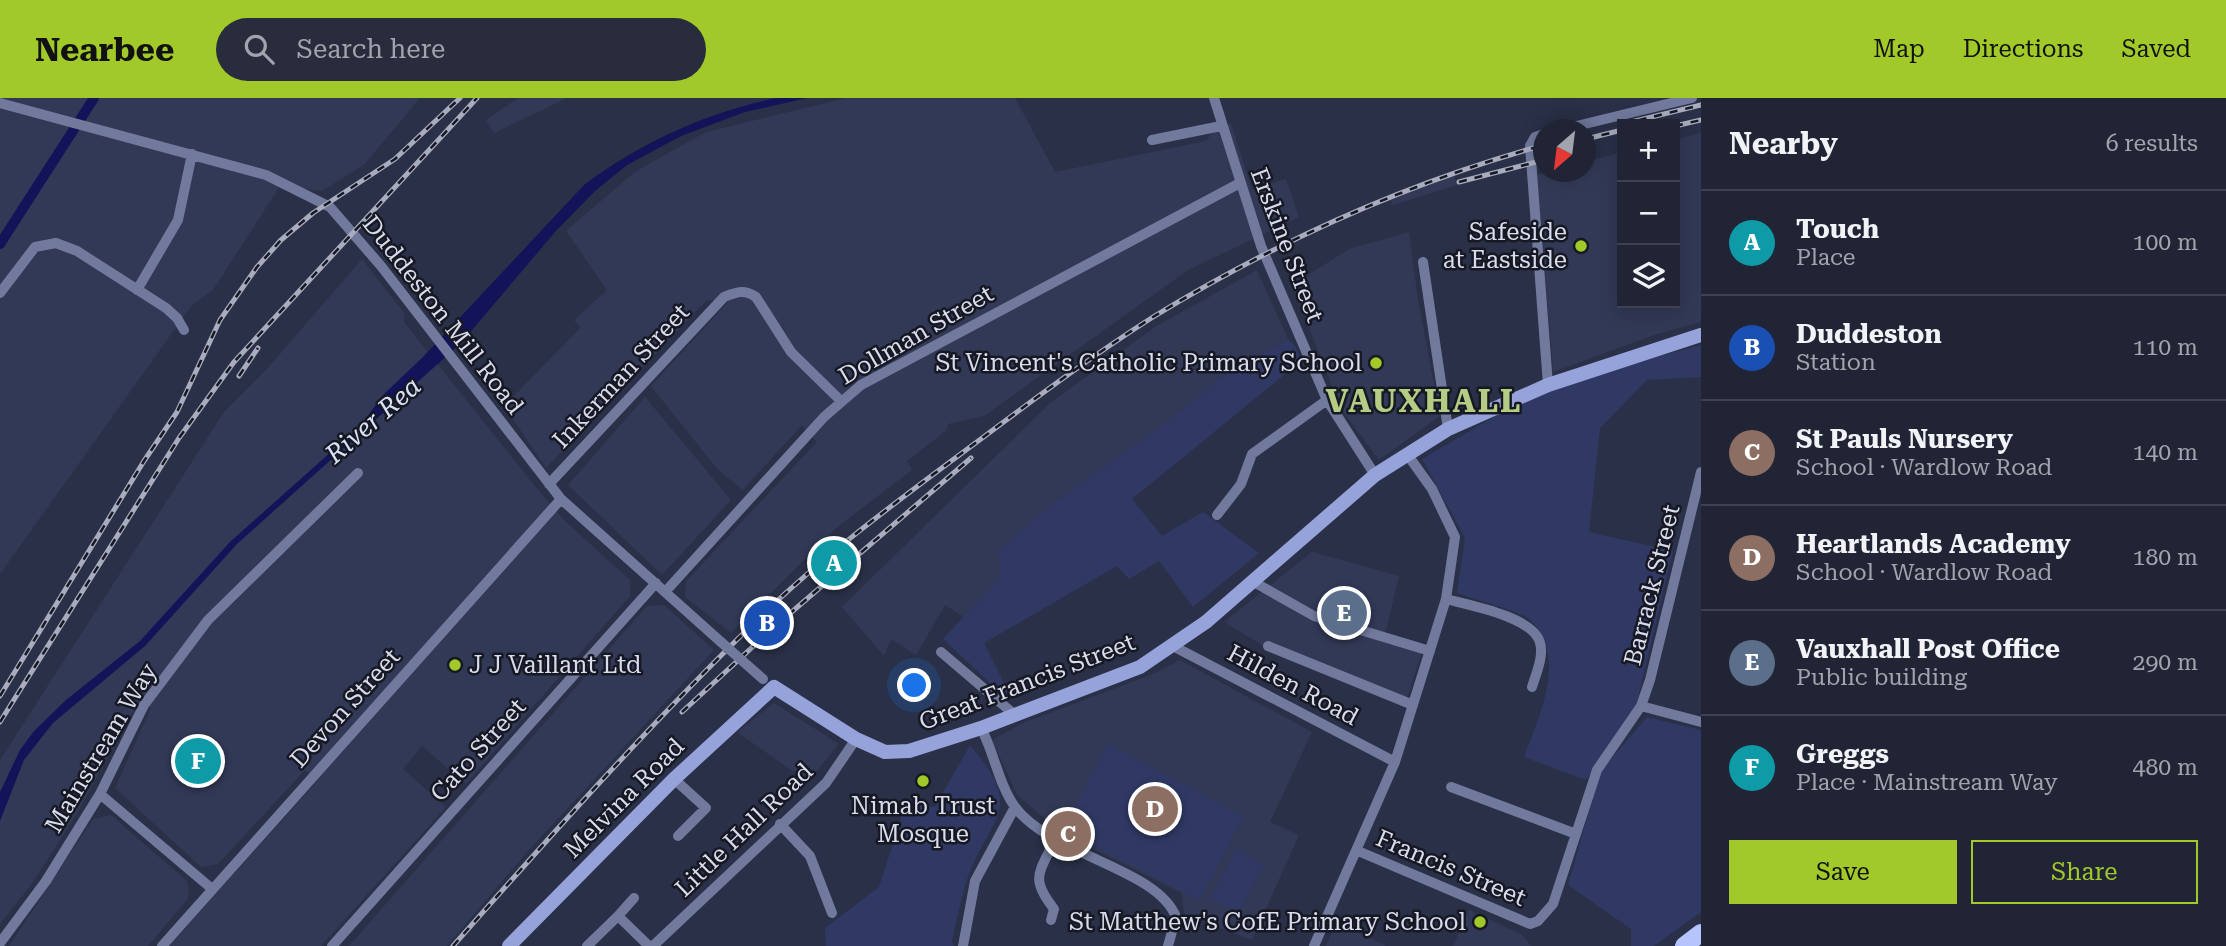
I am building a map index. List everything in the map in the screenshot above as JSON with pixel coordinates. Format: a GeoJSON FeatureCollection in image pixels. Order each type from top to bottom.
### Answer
{"type":"FeatureCollection","features":[{"type":"Feature","properties":{"kind":"main road","name":"Great Francis Street"},"geometry":{"type":"LineString","coordinates":[[769,683],[856,739],[885,752],[900,753],[981,728],[1140,667],[1206,622],[1375,475],[1448,429],[1548,385],[1701,335]]}},
{"type":"Feature","properties":{"kind":"main road","name":"Melvina Road"},"geometry":{"type":"LineString","coordinates":[[509,946],[769,683]]}},
{"type":"Feature","properties":{"kind":"main road"},"geometry":{"type":"LineString","coordinates":[[1684,946],[1701,933]]}},
{"type":"Feature","properties":{"kind":"street","name":"Erskine Street"},"geometry":{"type":"LineString","coordinates":[[1214,98],[1261,246],[1327,400],[1375,475]]}},
{"type":"Feature","properties":{"kind":"street"},"geometry":{"type":"LineString","coordinates":[[1596,121],[1692,98]]}},
{"type":"Feature","properties":{"kind":"street","name":"Duddeston Mill Road"},"geometry":{"type":"LineString","coordinates":[[0,103],[266,175],[330,206],[381,266],[561,499],[769,683]]}},
{"type":"Feature","properties":{"kind":"street"},"geometry":{"type":"LineString","coordinates":[[1152,140],[1221,126]]}},
{"type":"Feature","properties":{"kind":"street"},"geometry":{"type":"LineString","coordinates":[[1533,142],[1531,179],[1548,385]]}},
{"type":"Feature","properties":{"kind":"street"},"geometry":{"type":"LineString","coordinates":[[137,290],[178,220],[192,153]]}},
{"type":"Feature","properties":{"kind":"street","name":"Dollman Street"},"geometry":{"type":"LineString","coordinates":[[665,592],[841,401],[861,385],[1240,183]]}},
{"type":"Feature","properties":{"kind":"street"},"geometry":{"type":"LineString","coordinates":[[0,293],[35,247],[55,243],[77,251],[166,308],[177,318],[184,330]]}},
{"type":"Feature","properties":{"kind":"street"},"geometry":{"type":"LineString","coordinates":[[1423,262],[1448,429]]}},
{"type":"Feature","properties":{"kind":"street","name":"Inkerman Street"},"geometry":{"type":"LineString","coordinates":[[549,484],[724,297],[736,292],[748,292],[756,298],[791,352],[841,401]]}},
{"type":"Feature","properties":{"kind":"street"},"geometry":{"type":"LineString","coordinates":[[1217,516],[1241,484],[1252,454],[1327,400]]}},
{"type":"Feature","properties":{"kind":"street"},"geometry":{"type":"LineString","coordinates":[[1314,946],[1395,762],[1446,599],[1455,537],[1432,489],[1407,454]]}},
{"type":"Feature","properties":{"kind":"street","name":"Mainstream Way"},"geometry":{"type":"LineString","coordinates":[[7,946],[4,939],[46,881],[100,794],[144,705],[208,620],[358,472]]}},
{"type":"Feature","properties":{"kind":"street","name":"Barrack Street"},"geometry":{"type":"LineString","coordinates":[[1641,706],[1664,629],[1701,472]]}},
{"type":"Feature","properties":{"kind":"street","name":"Devon Street"},"geometry":{"type":"LineString","coordinates":[[162,946],[561,499]]}},
{"type":"Feature","properties":{"kind":"street"},"geometry":{"type":"LineString","coordinates":[[1252,582],[1314,616],[1430,651]]}},
{"type":"Feature","properties":{"kind":"street","name":"Cato Street"},"geometry":{"type":"LineString","coordinates":[[332,946],[656,583]]}},
{"type":"Feature","properties":{"kind":"street"},"geometry":{"type":"LineString","coordinates":[[1446,599],[1519,621],[1531,629],[1541,642],[1532,687]]}},
{"type":"Feature","properties":{"kind":"street","name":"Hilden Road"},"geometry":{"type":"LineString","coordinates":[[1171,645],[1395,762]]}},
{"type":"Feature","properties":{"kind":"street"},"geometry":{"type":"LineString","coordinates":[[1268,646],[1413,705]]}},
{"type":"Feature","properties":{"kind":"street"},"geometry":{"type":"LineString","coordinates":[[941,652],[1015,715]]}},
{"type":"Feature","properties":{"kind":"street"},"geometry":{"type":"LineString","coordinates":[[1641,706],[1701,722]]}},
{"type":"Feature","properties":{"kind":"street","name":"Francis Street"},"geometry":{"type":"LineString","coordinates":[[1358,851],[1530,924],[1538,921],[1553,904],[1597,770],[1641,706]]}},
{"type":"Feature","properties":{"kind":"street"},"geometry":{"type":"LineString","coordinates":[[981,728],[1015,807],[1055,839],[1163,895],[1177,917],[1168,946]]}},
{"type":"Feature","properties":{"kind":"street","name":"Little Hall Road"},"geometry":{"type":"LineString","coordinates":[[651,946],[826,783],[856,739]]}},
{"type":"Feature","properties":{"kind":"street"},"geometry":{"type":"LineString","coordinates":[[674,779],[706,808],[678,836]]}},
{"type":"Feature","properties":{"kind":"street"},"geometry":{"type":"LineString","coordinates":[[1451,787],[1576,834]]}},
{"type":"Feature","properties":{"kind":"street"},"geometry":{"type":"LineString","coordinates":[[100,794],[211,888]]}},
{"type":"Feature","properties":{"kind":"street"},"geometry":{"type":"LineString","coordinates":[[963,946],[975,881],[1015,807]]}},
{"type":"Feature","properties":{"kind":"street"},"geometry":{"type":"LineString","coordinates":[[780,824],[810,856],[832,913]]}},
{"type":"Feature","properties":{"kind":"street"},"geometry":{"type":"LineString","coordinates":[[1055,839],[1038,878],[1039,890],[1055,911]]}},
{"type":"Feature","properties":{"kind":"street"},"geometry":{"type":"LineString","coordinates":[[587,946],[634,898]]}},
{"type":"Feature","properties":{"kind":"street"},"geometry":{"type":"LineString","coordinates":[[618,916],[651,946]]}},
{"type":"Feature","properties":{"kind":"shaded area"},"geometry":{"type":"Polygon","coordinates":[[[0,98],[420,98],[365,164],[322,191],[280,186],[213,290],[192,305],[0,574],[0,98]]]}},
{"type":"Feature","properties":{"kind":"shaded area"},"geometry":{"type":"Polygon","coordinates":[[[518,98],[567,98],[494,133],[486,120],[518,98]]]}},
{"type":"Feature","properties":{"kind":"shaded area"},"geometry":{"type":"Polygon","coordinates":[[[846,98],[1015,98],[1055,172],[1206,141],[1212,133],[1231,123],[1252,190],[1286,179],[1299,217],[1188,270],[984,416],[948,424],[947,430],[907,461],[912,470],[836,528],[731,633],[685,597],[686,581],[817,442],[802,425],[743,490],[718,470],[651,386],[728,302],[707,300],[546,468],[504,406],[581,327],[574,320],[607,290],[566,231],[636,171],[706,132],[846,98]]]}},
{"type":"Feature","properties":{"kind":"shaded area"},"geometry":{"type":"Polygon","coordinates":[[[1701,133],[1701,322],[1657,334],[1553,372],[1538,182],[1596,182],[1596,159],[1617,153],[1617,308],[1680,308],[1680,138],[1701,133]]]}},
{"type":"Feature","properties":{"kind":"shaded area"},"geometry":{"type":"Polygon","coordinates":[[[1452,171],[1457,185],[1393,205],[1389,196],[1452,171]]]}},
{"type":"Feature","properties":{"kind":"shaded area","name":"St Vincent's Catholic Primary School"},"geometry":{"type":"Polygon","coordinates":[[[1409,232],[1418,300],[1440,416],[1379,460],[1341,409],[1292,285],[1349,249],[1409,232]]]}},
{"type":"Feature","properties":{"kind":"shaded area"},"geometry":{"type":"Polygon","coordinates":[[[362,259],[404,313],[404,322],[539,491],[566,522],[630,580],[630,596],[466,784],[422,746],[403,769],[446,807],[321,946],[169,946],[318,780],[305,770],[218,864],[201,867],[115,788],[151,708],[139,700],[78,812],[31,885],[0,924],[0,760],[224,412],[266,370],[362,259]]]}},
{"type":"Feature","properties":{"kind":"shaded area"},"geometry":{"type":"Polygon","coordinates":[[[1257,270],[1288,339],[1223,376],[1162,426],[1048,507],[1000,578],[964,617],[945,605],[916,655],[891,639],[884,656],[842,607],[1050,403],[1158,325],[1257,270]]]}},
{"type":"Feature","properties":{"kind":"shaded area"},"geometry":{"type":"Polygon","coordinates":[[[1288,339],[1296,347],[1301,361],[1132,499],[1162,536],[1203,512],[1259,553],[1193,607],[1159,561],[1129,579],[1117,566],[984,643],[1012,699],[1007,699],[943,639],[1000,578],[999,551],[1045,509],[1164,424],[1223,376],[1288,339]]]}},
{"type":"Feature","properties":{"kind":"shaded area"},"geometry":{"type":"Polygon","coordinates":[[[1701,345],[1701,377],[1647,380],[1600,428],[1589,532],[1673,551],[1635,710],[1586,780],[1524,757],[1543,705],[1549,668],[1547,650],[1541,634],[1529,619],[1457,593],[1465,538],[1422,459],[1497,415],[1586,376],[1701,345]]]}},
{"type":"Feature","properties":{"kind":"shaded area"},"geometry":{"type":"Polygon","coordinates":[[[645,397],[731,500],[662,575],[568,485],[645,397]]]}},
{"type":"Feature","properties":{"kind":"shaded area"},"geometry":{"type":"Polygon","coordinates":[[[1312,552],[1399,576],[1385,635],[1424,645],[1406,701],[1277,654],[1224,622],[1312,552]]]}},
{"type":"Feature","properties":{"kind":"shaded area"},"geometry":{"type":"Polygon","coordinates":[[[664,605],[714,650],[528,851],[447,946],[349,946],[647,606],[664,605]]]}},
{"type":"Feature","properties":{"kind":"shaded area"},"geometry":{"type":"Polygon","coordinates":[[[1180,660],[1312,732],[1270,822],[1299,835],[1252,940],[1184,915],[1182,893],[1062,833],[1017,795],[992,740],[1023,723],[1153,674],[1180,660]]]}},
{"type":"Feature","properties":{"kind":"shaded area"},"geometry":{"type":"Polygon","coordinates":[[[774,703],[839,744],[808,782],[737,732],[774,703]]]}},
{"type":"Feature","properties":{"kind":"shaded area"},"geometry":{"type":"Polygon","coordinates":[[[1647,717],[1701,730],[1701,912],[1654,946],[1631,946],[1631,929],[1568,885],[1600,772],[1647,717]]]}},
{"type":"Feature","properties":{"kind":"shaded area"},"geometry":{"type":"Polygon","coordinates":[[[1108,744],[1243,816],[1199,901],[1063,828],[1108,744]]]}},
{"type":"Feature","properties":{"kind":"shaded area"},"geometry":{"type":"Polygon","coordinates":[[[970,745],[997,785],[999,812],[966,885],[952,941],[954,946],[826,946],[825,928],[879,887],[906,803],[935,807],[970,745]]]}},
{"type":"Feature","properties":{"kind":"shaded area"},"geometry":{"type":"Polygon","coordinates":[[[111,815],[187,881],[187,900],[148,946],[9,946],[93,819],[111,815]]]}},
{"type":"Feature","properties":{"kind":"shaded area"},"geometry":{"type":"Polygon","coordinates":[[[1236,849],[1264,865],[1239,913],[1210,898],[1236,849]]]}},
{"type":"Feature","properties":{"kind":"shaded area","name":"St Matthew's CofE Primary School"},"geometry":{"type":"Polygon","coordinates":[[[1469,910],[1521,934],[1531,946],[1453,946],[1469,910]]]}},
{"type":"Feature","properties":{"kind":"shaded area","name":"St Matthew's CofE Primary School"},"geometry":{"type":"Polygon","coordinates":[[[1336,922],[1386,946],[1326,946],[1336,922]]]}},
{"type":"Feature","properties":{"kind":"water","name":"River Rea"},"geometry":{"type":"Polygon","coordinates":[[[776,98],[807,98],[745,112],[681,136],[627,165],[594,192],[555,232],[461,343],[237,544],[145,646],[53,723],[24,760],[0,821],[0,792],[20,750],[34,731],[66,700],[140,641],[230,542],[360,426],[384,394],[423,357],[584,185],[628,155],[675,131],[724,112],[776,98]]]}},
{"type":"Feature","properties":{"kind":"waterway"},"geometry":{"type":"LineString","coordinates":[[0,244],[94,98]]}},
{"type":"Feature","properties":{"kind":"railway"},"geometry":{"type":"LineString","coordinates":[[0,696],[177,412],[220,320],[257,267],[281,240],[313,213],[395,159],[460,98]]}},
{"type":"Feature","properties":{"kind":"railway"},"geometry":{"type":"LineString","coordinates":[[0,722],[179,438],[234,362],[477,98]]}},
{"type":"Feature","properties":{"kind":"railway"},"geometry":{"type":"LineString","coordinates":[[1644,119],[1701,105]]}},
{"type":"Feature","properties":{"kind":"railway"},"geometry":{"type":"LineString","coordinates":[[1680,125],[1701,120]]}},
{"type":"Feature","properties":{"kind":"railway"},"geometry":{"type":"LineString","coordinates":[[1596,136],[1617,131]]}},
{"type":"Feature","properties":{"kind":"railway"},"geometry":{"type":"LineString","coordinates":[[453,946],[641,738],[759,618],[858,532],[1033,400],[1153,317],[1246,264],[1392,197],[1533,148]]}},
{"type":"Feature","properties":{"kind":"railway"},"geometry":{"type":"LineString","coordinates":[[1459,182],[1533,163]]}},
{"type":"Feature","properties":{"kind":"railway"},"geometry":{"type":"LineString","coordinates":[[239,376],[258,348]]}},
{"type":"Feature","properties":{"kind":"railway"},"geometry":{"type":"LineString","coordinates":[[682,712],[773,628],[971,458]]}},
{"type":"Feature","properties":{"kind":"place","name":"Safeside at Eastside"},"geometry":{"type":"Point","coordinates":[1581,246]}},
{"type":"Feature","properties":{"kind":"place","name":"St Vincent's Catholic Primary School"},"geometry":{"type":"Point","coordinates":[1376,363]}},
{"type":"Feature","properties":{"kind":"place","name":"Touch"},"geometry":{"type":"Point","coordinates":[834,563]}},
{"type":"Feature","properties":{"kind":"place","name":"Vauxhall Post Office"},"geometry":{"type":"Point","coordinates":[1344,613]}},
{"type":"Feature","properties":{"kind":"place","name":"Duddeston"},"geometry":{"type":"Point","coordinates":[767,623]}},
{"type":"Feature","properties":{"kind":"place","name":"J J Vaillant Ltd"},"geometry":{"type":"Point","coordinates":[455,665]}},
{"type":"Feature","properties":{"kind":"place","name":"Greggs"},"geometry":{"type":"Point","coordinates":[198,761]}},
{"type":"Feature","properties":{"kind":"place","name":"Nimab Trust Mosque"},"geometry":{"type":"Point","coordinates":[923,781]}},
{"type":"Feature","properties":{"kind":"place","name":"Heartlands Academy"},"geometry":{"type":"Point","coordinates":[1155,809]}},
{"type":"Feature","properties":{"kind":"place","name":"St Pauls Nursery"},"geometry":{"type":"Point","coordinates":[1068,834]}},
{"type":"Feature","properties":{"kind":"place","name":"St Matthew's CofE Primary School"},"geometry":{"type":"Point","coordinates":[1480,922]}},
{"type":"Feature","properties":{"kind":"district","name":"VAUXHALL"},"geometry":{"type":"Point","coordinates":[1424,401]}}]}
